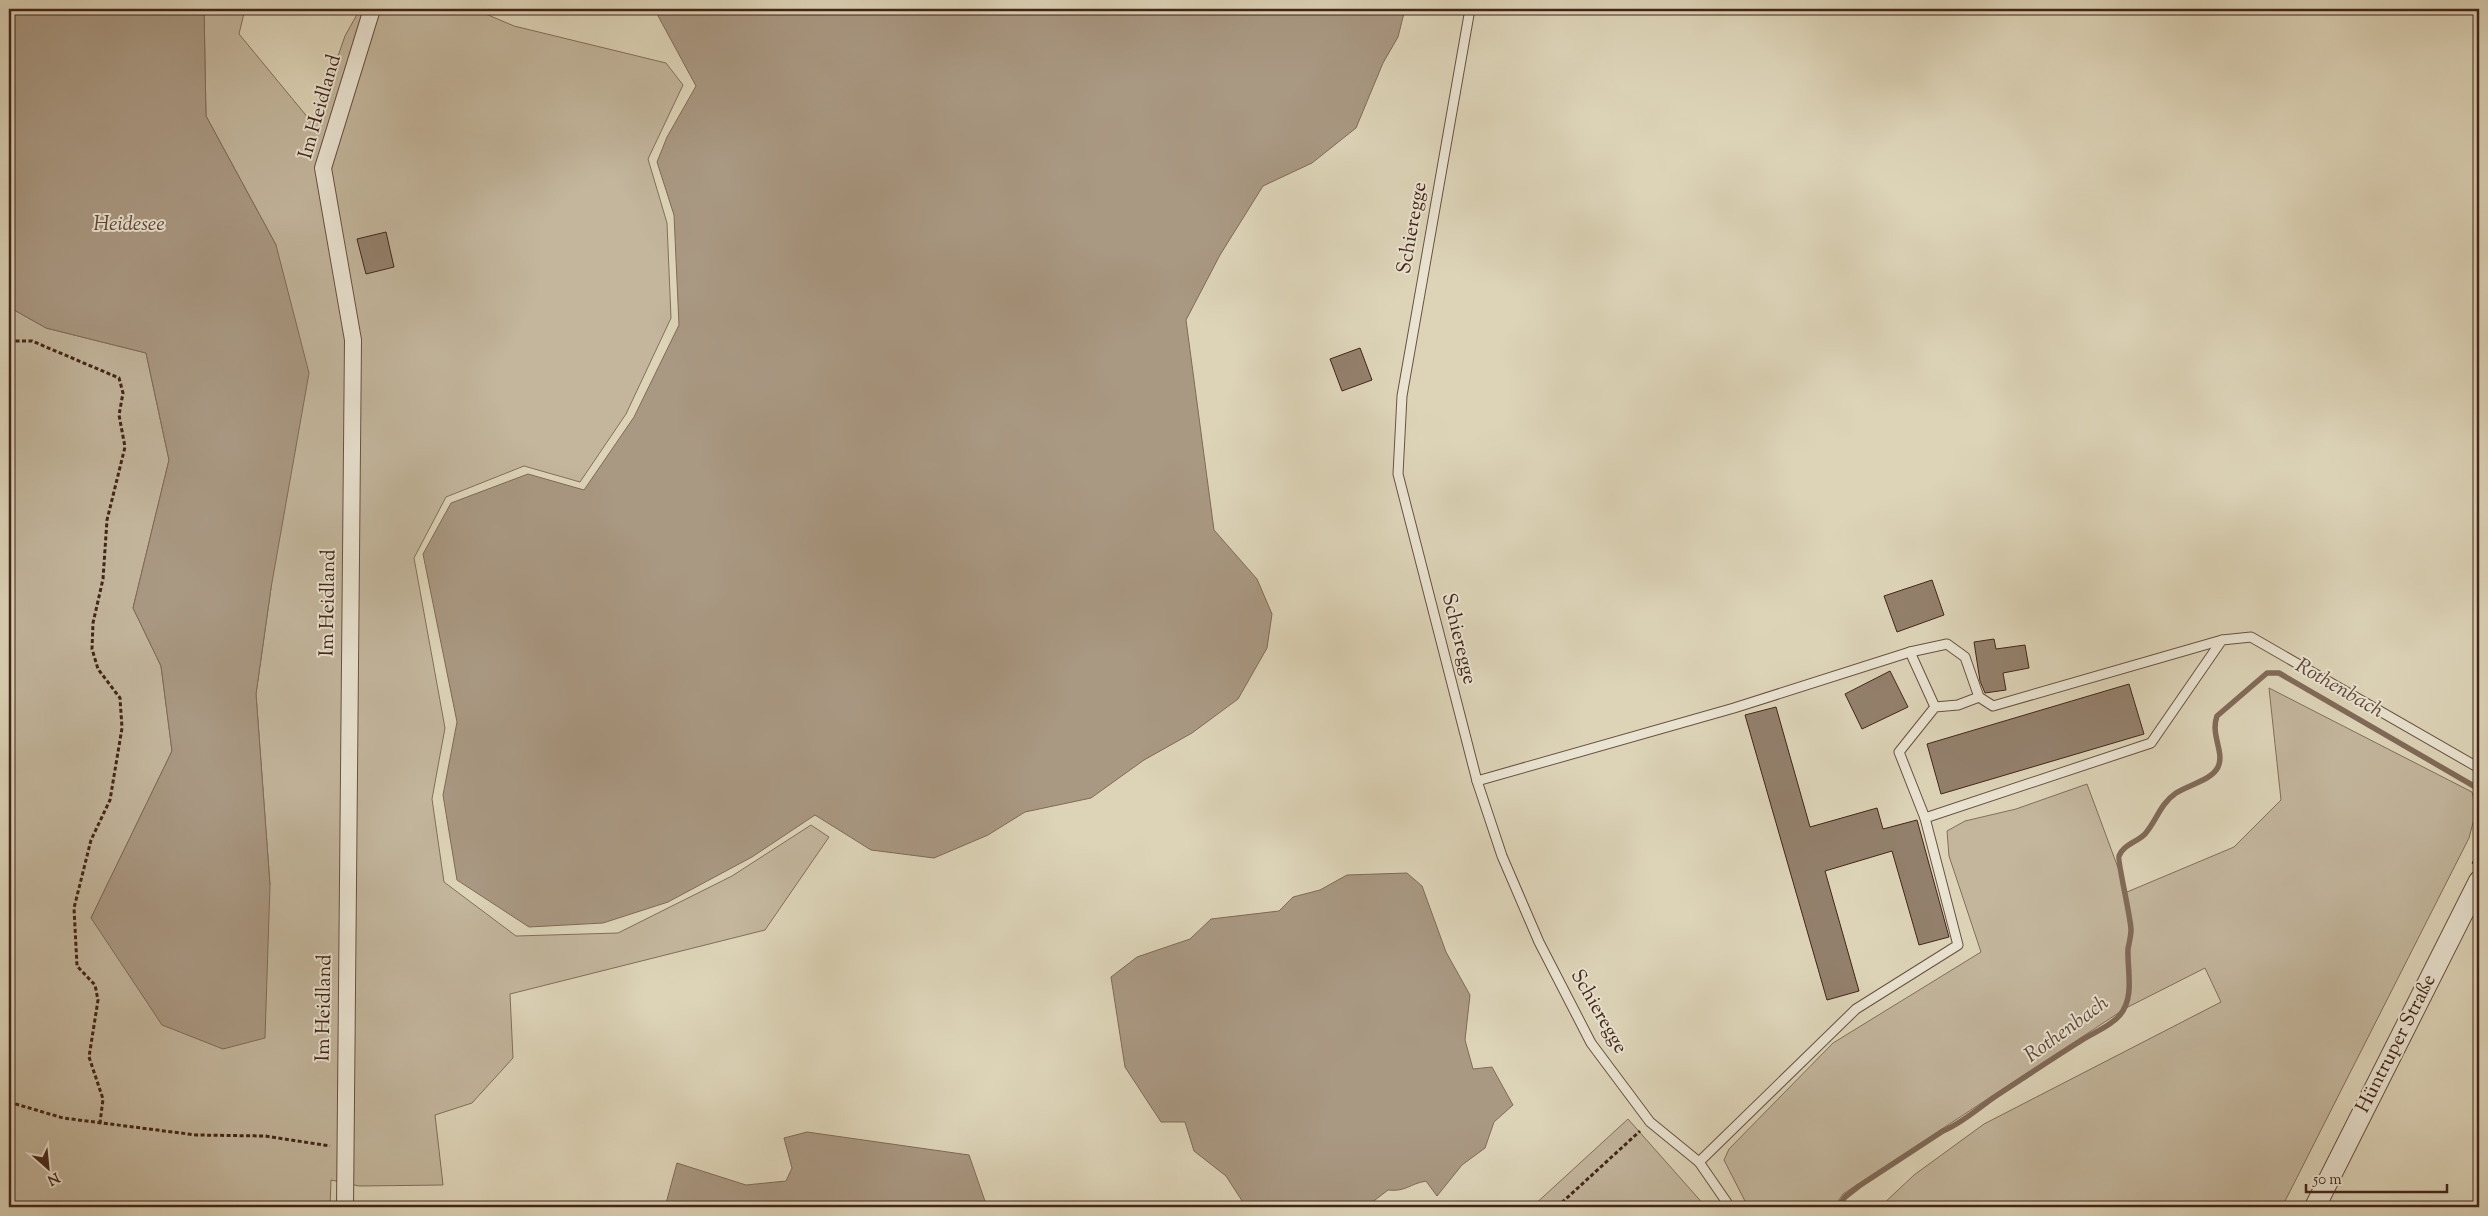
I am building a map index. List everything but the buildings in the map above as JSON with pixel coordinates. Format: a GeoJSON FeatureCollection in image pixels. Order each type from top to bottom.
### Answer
{"type":"FeatureCollection","features":[{"type":"Feature","properties":{"kind":"street","name":"Im Heidland"},"geometry":{"type":"LineString","coordinates":[[345,1207],[353,340],[323,168],[372,9]]}},
{"type":"Feature","properties":{"kind":"street","name":"Hüntruper Straße"},"geometry":{"type":"LineString","coordinates":[[2315,1207],[2479,881]]}},
{"type":"Feature","properties":{"kind":"lane","name":"Schieregge"},"geometry":{"type":"LineString","coordinates":[[1470,9],[1402,396],[1398,474],[1477,781],[1502,856],[1539,942],[1591,1043],[1650,1122],[1699,1162],[1730,1207]]}},
{"type":"Feature","properties":{"kind":"lane"},"geometry":{"type":"LineString","coordinates":[[1477,781],[1734,708],[1910,652],[1947,644],[1965,657],[1979,697],[1993,706],[2222,640],[2251,637],[2479,768]]}},
{"type":"Feature","properties":{"kind":"lane"},"geometry":{"type":"LineString","coordinates":[[1925,818],[2152,743],[2222,640]]}},
{"type":"Feature","properties":{"kind":"lane"},"geometry":{"type":"LineString","coordinates":[[1910,652],[1936,707]]}},
{"type":"Feature","properties":{"kind":"lane"},"geometry":{"type":"LineString","coordinates":[[1699,1162],[1856,1010],[1958,945],[1925,818],[1899,752],[1936,707],[1958,704],[1979,697]]}},
{"type":"Feature","properties":{"kind":"path"},"geometry":{"type":"LineString","coordinates":[[9,341],[32,341],[119,378],[123,394],[119,415],[124,447],[107,520],[103,579],[93,623],[92,649],[98,669],[120,698],[122,728],[110,800],[91,840],[74,908],[77,966],[95,985],[98,1000],[89,1057],[103,1099],[100,1123]]}},
{"type":"Feature","properties":{"kind":"path"},"geometry":{"type":"LineString","coordinates":[[9,1102],[63,1118],[196,1135],[265,1136],[345,1148]]}},
{"type":"Feature","properties":{"kind":"path"},"geometry":{"type":"LineString","coordinates":[[1557,1207],[1650,1122]]}},
{"type":"Feature","properties":{"kind":"shaded area"},"geometry":{"type":"Polygon","coordinates":[[[204,9],[245,9],[239,34],[314,125],[345,36],[360,9],[474,9],[514,26],[666,63],[683,85],[648,159],[667,223],[671,318],[626,414],[580,482],[524,466],[446,497],[414,558],[445,728],[432,799],[444,882],[516,936],[618,933],[732,876],[811,825],[829,837],[765,930],[510,994],[513,1058],[472,1103],[435,1115],[443,1185],[359,1186],[331,1180],[330,1207],[9,1207],[9,307],[46,328],[146,353],[169,460],[133,608],[161,666],[172,751],[91,918],[270,885],[256,694],[271,588],[276,245],[206,116],[204,9]]]}},
{"type":"Feature","properties":{"kind":"shaded area"},"geometry":{"type":"Polygon","coordinates":[[[2269,688],[2472,792],[2476,811],[2469,838],[2282,1207],[1880,1207],[1914,1175],[1984,1124],[2221,1002],[2205,968],[2126,1008],[1843,1194],[1834,1207],[1748,1207],[1724,1160],[1729,1149],[1833,1043],[1981,952],[1949,856],[1947,831],[1965,821],[2016,809],[2087,784],[2127,892],[2234,847],[2281,800],[2269,688]]]}},
{"type":"Feature","properties":{"kind":"shaded area"},"geometry":{"type":"Polygon","coordinates":[[[1628,1119],[1706,1207],[1532,1207],[1628,1119]]]}},
{"type":"Feature","properties":{"kind":"water","name":"Heidesee"},"geometry":{"type":"Polygon","coordinates":[[[9,9],[204,9],[206,116],[276,245],[309,373],[271,588],[256,694],[270,885],[265,1038],[223,1049],[162,1025],[91,918],[172,751],[161,666],[133,608],[169,460],[146,353],[46,328],[9,307],[9,9]]]}},
{"type":"Feature","properties":{"kind":"water"},"geometry":{"type":"Polygon","coordinates":[[[657,9],[1405,9],[1398,37],[1383,63],[1356,128],[1312,163],[1263,186],[1220,255],[1186,320],[1214,530],[1257,579],[1272,614],[1267,648],[1238,699],[1192,733],[1144,760],[1091,798],[1025,812],[988,835],[934,858],[871,850],[815,815],[752,857],[668,902],[603,923],[529,927],[457,880],[443,795],[457,722],[423,554],[451,503],[528,474],[584,490],[634,417],[679,325],[674,215],[657,162],[667,137],[696,86],[657,14],[657,9]]]}},
{"type":"Feature","properties":{"kind":"water"},"geometry":{"type":"Polygon","coordinates":[[[1407,873],[1422,886],[1446,952],[1470,995],[1465,1040],[1473,1069],[1492,1067],[1513,1105],[1494,1122],[1485,1148],[1462,1165],[1437,1196],[1426,1181],[1399,1190],[1388,1190],[1366,1207],[1246,1207],[1226,1176],[1194,1151],[1185,1122],[1161,1122],[1125,1067],[1111,977],[1137,957],[1190,939],[1211,919],[1279,911],[1293,897],[1320,890],[1347,875],[1407,873]]]}},
{"type":"Feature","properties":{"kind":"water"},"geometry":{"type":"Polygon","coordinates":[[[807,1132],[969,1155],[987,1207],[665,1207],[677,1163],[746,1185],[786,1181],[792,1168],[784,1138],[807,1132]]]}},
{"type":"Feature","properties":{"kind":"waterway","name":"Rothenbach"},"geometry":{"type":"LineString","coordinates":[[1838,1207],[1845,1197],[1859,1186],[1963,1120],[1993,1098],[2106,1026],[2120,1015],[2125,1008],[2129,992],[2128,949],[2131,930],[2119,856],[2127,846],[2145,834],[2162,807],[2171,797],[2215,772],[2220,761],[2215,730],[2217,716],[2267,673],[2279,673],[2479,789]]}}]}
